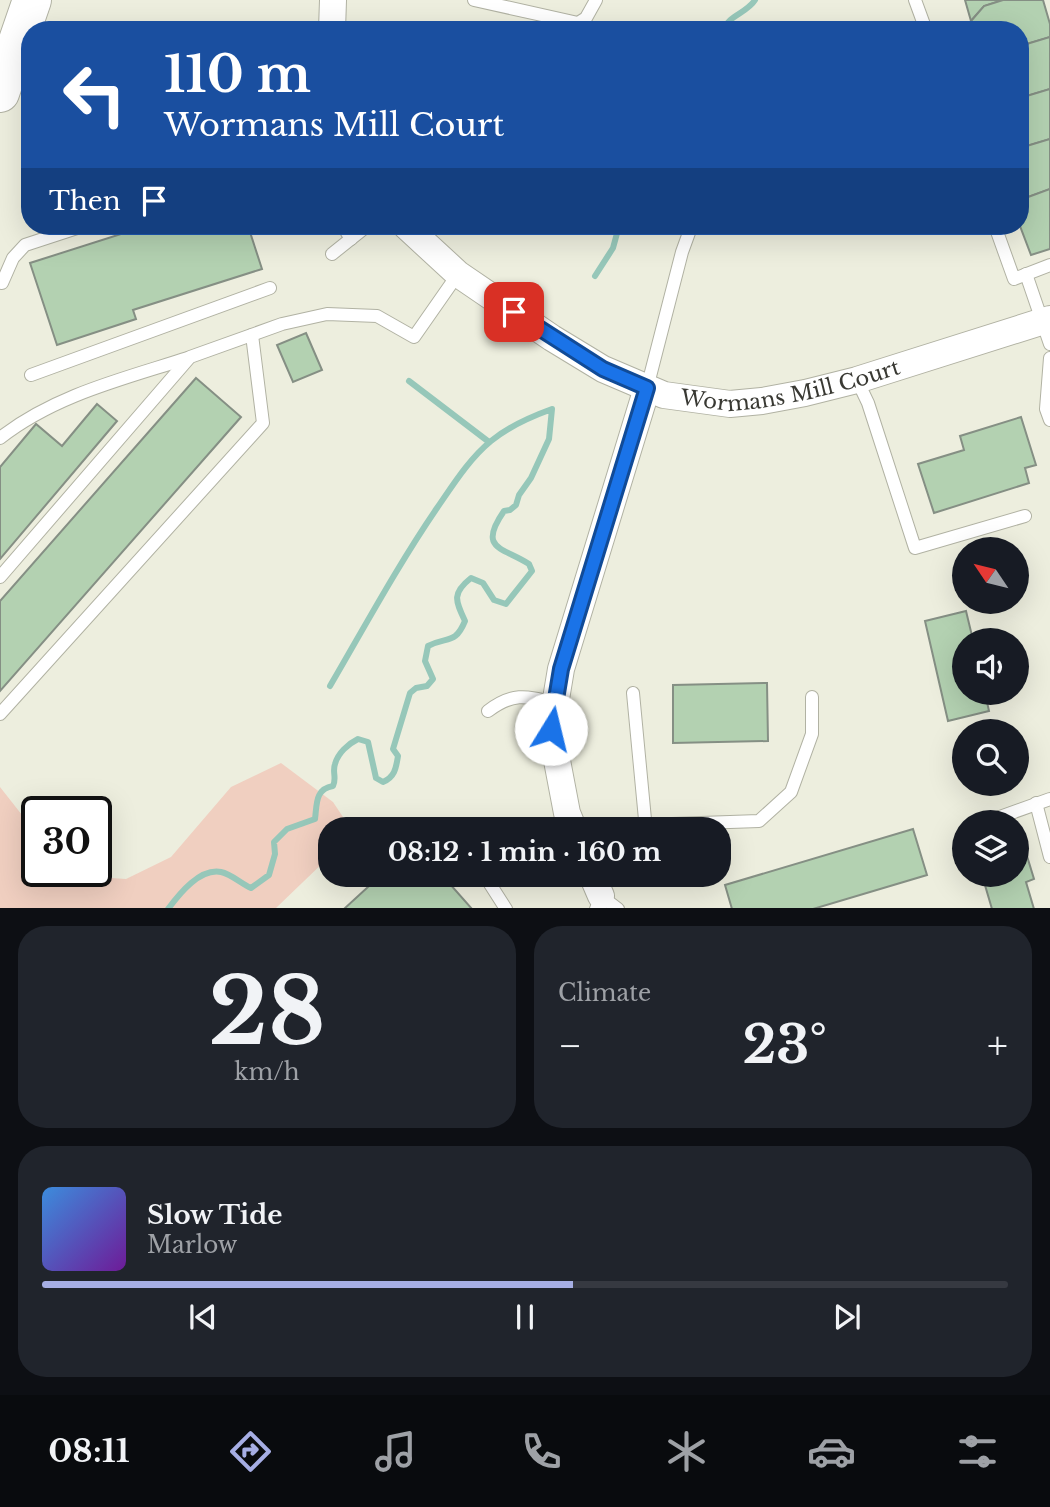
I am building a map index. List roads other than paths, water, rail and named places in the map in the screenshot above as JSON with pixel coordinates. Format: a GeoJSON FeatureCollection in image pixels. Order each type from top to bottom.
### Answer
{"type":"FeatureCollection","features":[{"type":"Feature","properties":{"kind":"main road"},"geometry":{"type":"LineString","coordinates":[[25,21],[32,0]]}},
{"type":"Feature","properties":{"kind":"main road"},"geometry":{"type":"LineString","coordinates":[[0,93],[21,32]]}},
{"type":"Feature","properties":{"kind":"street"},"geometry":{"type":"LineString","coordinates":[[332,21],[333,0]]}},
{"type":"Feature","properties":{"kind":"street","name":"Wormans Mill Court"},"geometry":{"type":"LineString","coordinates":[[416,235],[458,274],[552,338],[603,369],[664,396],[730,404],[773,399],[858,380],[1048,328]]}},
{"type":"Feature","properties":{"kind":"street"},"geometry":{"type":"LineString","coordinates":[[569,817],[551,729],[561,669],[647,388]]}},
{"type":"Feature","properties":{"kind":"lane"},"geometry":{"type":"LineString","coordinates":[[474,0],[569,21]]}},
{"type":"Feature","properties":{"kind":"lane"},"geometry":{"type":"LineString","coordinates":[[581,21],[586,18],[596,0]]}},
{"type":"Feature","properties":{"kind":"lane"},"geometry":{"type":"LineString","coordinates":[[915,0],[923,21]]}},
{"type":"Feature","properties":{"kind":"lane"},"geometry":{"type":"LineString","coordinates":[[2,283],[13,258],[25,245],[56,235]]}},
{"type":"Feature","properties":{"kind":"lane"},"geometry":{"type":"LineString","coordinates":[[348,235],[351,239]]}},
{"type":"Feature","properties":{"kind":"lane"},"geometry":{"type":"LineString","coordinates":[[332,254],[356,235]]}},
{"type":"Feature","properties":{"kind":"lane"},"geometry":{"type":"LineString","coordinates":[[647,388],[681,252],[688,235]]}},
{"type":"Feature","properties":{"kind":"lane"},"geometry":{"type":"LineString","coordinates":[[998,235],[1014,279],[1050,265]]}},
{"type":"Feature","properties":{"kind":"lane"},"geometry":{"type":"LineString","coordinates":[[0,438],[24,419],[71,396],[190,358],[282,324],[327,314],[377,316],[414,337],[458,274]]}},
{"type":"Feature","properties":{"kind":"lane"},"geometry":{"type":"LineString","coordinates":[[1026,274],[1048,328]]}},
{"type":"Feature","properties":{"kind":"lane"},"geometry":{"type":"LineString","coordinates":[[31,375],[270,288]]}},
{"type":"Feature","properties":{"kind":"lane"},"geometry":{"type":"LineString","coordinates":[[0,714],[264,423],[252,335]]}},
{"type":"Feature","properties":{"kind":"lane"},"geometry":{"type":"LineString","coordinates":[[0,577],[190,358]]}},
{"type":"Feature","properties":{"kind":"lane"},"geometry":{"type":"LineString","coordinates":[[1050,358],[1050,386],[1046,409],[1050,420]]}},
{"type":"Feature","properties":{"kind":"lane"},"geometry":{"type":"LineString","coordinates":[[858,380],[915,548],[1025,516]]}},
{"type":"Feature","properties":{"kind":"lane"},"geometry":{"type":"LineString","coordinates":[[633,693],[645,817]]}},
{"type":"Feature","properties":{"kind":"lane"},"geometry":{"type":"LineString","coordinates":[[731,822],[759,821],[791,792],[812,734],[812,697]]}},
{"type":"Feature","properties":{"kind":"lane"},"geometry":{"type":"LineString","coordinates":[[488,711],[505,698],[535,698],[555,703]]}},
{"type":"Feature","properties":{"kind":"lane"},"geometry":{"type":"LineString","coordinates":[[1018,810],[1050,799]]}},
{"type":"Feature","properties":{"kind":"lane"},"geometry":{"type":"LineString","coordinates":[[1036,803],[1050,857]]}},
{"type":"Feature","properties":{"kind":"lane"},"geometry":{"type":"LineString","coordinates":[[492,887],[506,908]]}},
{"type":"Feature","properties":{"kind":"waterway"},"geometry":{"type":"LineString","coordinates":[[729,21],[755,0]]}},
{"type":"Feature","properties":{"kind":"waterway"},"geometry":{"type":"LineString","coordinates":[[595,276],[613,248],[617,235]]}},
{"type":"Feature","properties":{"kind":"waterway"},"geometry":{"type":"LineString","coordinates":[[409,381],[489,442]]}},
{"type":"Feature","properties":{"kind":"waterway"},"geometry":{"type":"LineString","coordinates":[[169,908],[191,883],[206,874],[225,873],[251,888],[269,875],[275,854],[274,842],[287,829],[315,819],[320,794],[333,786],[336,760],[354,741],[358,739],[368,742],[376,778],[383,782],[392,775],[398,756],[393,749],[410,693],[416,688],[427,686],[433,679],[425,661],[428,646],[454,637],[465,621],[457,602],[461,588],[471,578],[483,583],[494,600],[506,604],[532,571],[529,564],[497,546],[493,533],[504,511],[516,505],[519,495],[531,478],[549,439],[552,409],[505,431],[468,464],[409,551],[330,686]]}}]}
